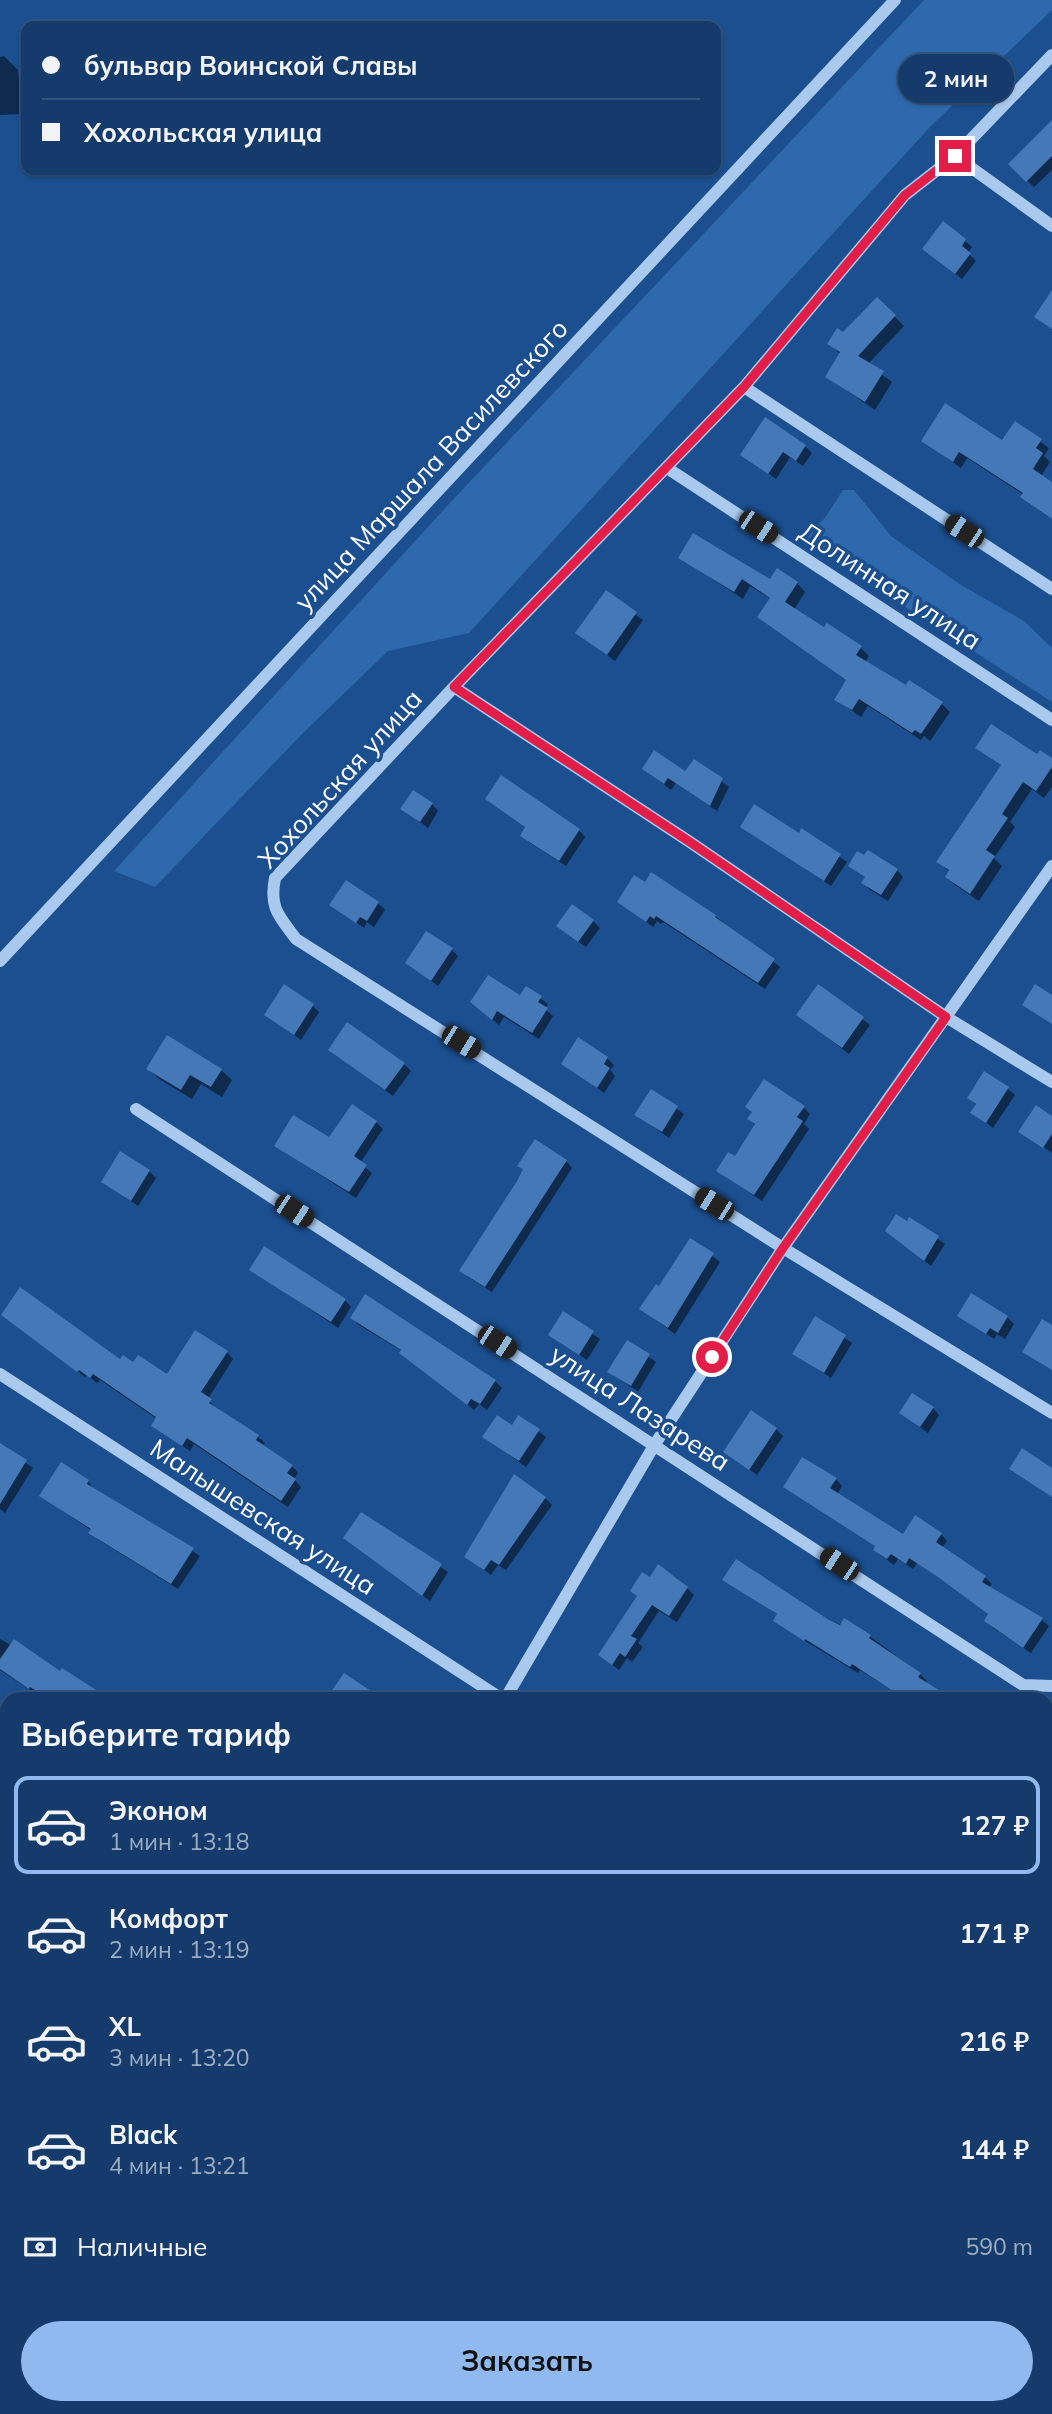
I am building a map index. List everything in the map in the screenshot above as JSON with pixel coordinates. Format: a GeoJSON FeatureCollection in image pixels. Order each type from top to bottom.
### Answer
{"type":"FeatureCollection","features":[{"type":"Feature","properties":{"kind":"street","name":"улица Маршала Василевского"},"geometry":{"type":"LineString","coordinates":[[0,961],[895,0]]}},
{"type":"Feature","properties":{"kind":"street","name":"Хохольская улица"},"geometry":{"type":"LineString","coordinates":[[783,1248],[296,939],[277,914],[271,896],[275,878],[454,687],[744,387],[905,195],[955,156],[1052,55]]}},
{"type":"Feature","properties":{"kind":"street"},"geometry":{"type":"LineString","coordinates":[[955,156],[1052,226]]}},
{"type":"Feature","properties":{"kind":"street"},"geometry":{"type":"LineString","coordinates":[[744,387],[1052,589]]}},
{"type":"Feature","properties":{"kind":"street","name":"Долинная улица"},"geometry":{"type":"LineString","coordinates":[[667,468],[1052,720]]}},
{"type":"Feature","properties":{"kind":"street"},"geometry":{"type":"LineString","coordinates":[[454,687],[690,842],[946,1017],[1052,1082]]}},
{"type":"Feature","properties":{"kind":"street"},"geometry":{"type":"LineString","coordinates":[[507,1692],[655,1444],[783,1248],[1052,866]]}},
{"type":"Feature","properties":{"kind":"street","name":"улица Лазарева"},"geometry":{"type":"LineString","coordinates":[[136,1109],[1023,1685],[1052,1686]]}},
{"type":"Feature","properties":{"kind":"street"},"geometry":{"type":"LineString","coordinates":[[783,1248],[1052,1413]]}},
{"type":"Feature","properties":{"kind":"street","name":"Малышевская улица"},"geometry":{"type":"LineString","coordinates":[[0,1374],[492,1692]]}},
{"type":"Feature","properties":{"kind":"shaded area"},"geometry":{"type":"Polygon","coordinates":[[[924,0],[1052,0],[1052,10],[929,128],[469,633],[388,651],[303,733],[155,887],[114,871],[448,505],[924,0]]]}},
{"type":"Feature","properties":{"kind":"shaded area"},"geometry":{"type":"Polygon","coordinates":[[[843,490],[854,490],[891,536],[961,585],[1024,621],[1052,648],[1052,702],[802,540],[825,518],[843,490]]]}},
{"type":"Feature","properties":{"kind":"building"},"geometry":{"type":"Polygon","coordinates":[[[1052,120],[1052,156],[1026,182],[1008,164],[1052,120]]]}},
{"type":"Feature","properties":{"kind":"building"},"geometry":{"type":"Polygon","coordinates":[[[943,221],[966,239],[962,246],[971,253],[955,274],[922,249],[943,221]]]}},
{"type":"Feature","properties":{"kind":"building"},"geometry":{"type":"Polygon","coordinates":[[[1052,290],[1052,329],[1034,317],[1052,290]]]}},
{"type":"Feature","properties":{"kind":"building"},"geometry":{"type":"Polygon","coordinates":[[[877,297],[896,315],[858,356],[884,371],[865,402],[825,377],[840,352],[827,344],[837,328],[843,332],[877,297]]]}},
{"type":"Feature","properties":{"kind":"building"},"geometry":{"type":"Polygon","coordinates":[[[945,403],[1002,440],[1015,421],[1042,439],[1036,448],[1043,453],[1033,469],[1052,482],[1052,519],[1020,497],[1023,493],[959,452],[953,462],[921,441],[945,403]]]}},
{"type":"Feature","properties":{"kind":"building"},"geometry":{"type":"Polygon","coordinates":[[[765,417],[806,445],[796,461],[783,452],[768,474],[740,455],[765,417]]]}},
{"type":"Feature","properties":{"kind":"building"},"geometry":{"type":"Polygon","coordinates":[[[693,533],[770,579],[777,568],[798,582],[785,602],[824,627],[827,623],[862,646],[856,655],[906,685],[909,680],[943,702],[921,734],[915,730],[912,733],[859,699],[852,710],[834,700],[846,680],[757,617],[770,598],[742,579],[734,592],[678,558],[693,533]]]}},
{"type":"Feature","properties":{"kind":"building"},"geometry":{"type":"Polygon","coordinates":[[[606,590],[637,612],[607,655],[575,633],[606,590]]]}},
{"type":"Feature","properties":{"kind":"building"},"geometry":{"type":"Polygon","coordinates":[[[991,724],[1037,754],[1040,750],[1052,758],[1052,767],[1036,791],[1023,782],[1002,814],[1008,818],[986,850],[995,856],[970,894],[945,877],[949,870],[936,862],[1001,765],[975,748],[991,724]]]}},
{"type":"Feature","properties":{"kind":"building"},"geometry":{"type":"Polygon","coordinates":[[[654,750],[685,771],[694,759],[723,778],[710,806],[668,778],[664,784],[642,769],[654,750]]]}},
{"type":"Feature","properties":{"kind":"building"},"geometry":{"type":"Polygon","coordinates":[[[501,775],[580,829],[559,861],[520,836],[525,827],[485,799],[501,775]]]}},
{"type":"Feature","properties":{"kind":"building"},"geometry":{"type":"Polygon","coordinates":[[[413,790],[433,803],[420,822],[400,809],[413,790]]]}},
{"type":"Feature","properties":{"kind":"building"},"geometry":{"type":"Polygon","coordinates":[[[754,804],[799,833],[801,828],[841,854],[824,881],[740,827],[754,804]]]}},
{"type":"Feature","properties":{"kind":"building"},"geometry":{"type":"Polygon","coordinates":[[[868,850],[898,869],[881,895],[861,883],[865,877],[848,866],[857,851],[864,855],[868,850]]]}},
{"type":"Feature","properties":{"kind":"building"},"geometry":{"type":"Polygon","coordinates":[[[651,872],[716,915],[715,917],[775,959],[758,983],[656,916],[654,919],[650,916],[646,922],[617,902],[634,875],[645,882],[651,872]]]}},
{"type":"Feature","properties":{"kind":"building"},"geometry":{"type":"Polygon","coordinates":[[[346,880],[379,902],[367,921],[360,917],[356,923],[329,905],[346,880]]]}},
{"type":"Feature","properties":{"kind":"building"},"geometry":{"type":"Polygon","coordinates":[[[572,904],[594,920],[578,942],[556,926],[572,904]]]}},
{"type":"Feature","properties":{"kind":"building"},"geometry":{"type":"Polygon","coordinates":[[[426,931],[453,948],[431,981],[405,963],[426,931]]]}},
{"type":"Feature","properties":{"kind":"building"},"geometry":{"type":"Polygon","coordinates":[[[488,975],[520,995],[526,986],[542,996],[538,1002],[548,1008],[532,1033],[497,1011],[492,1020],[470,1002],[488,975]]]}},
{"type":"Feature","properties":{"kind":"building"},"geometry":{"type":"Polygon","coordinates":[[[284,984],[314,1004],[294,1035],[264,1015],[284,984]]]}},
{"type":"Feature","properties":{"kind":"building"},"geometry":{"type":"Polygon","coordinates":[[[818,984],[864,1017],[842,1048],[796,1015],[818,984]]]}},
{"type":"Feature","properties":{"kind":"building"},"geometry":{"type":"Polygon","coordinates":[[[1035,984],[1052,995],[1052,1024],[1022,1005],[1035,984]]]}},
{"type":"Feature","properties":{"kind":"building"},"geometry":{"type":"Polygon","coordinates":[[[347,1022],[405,1063],[385,1090],[328,1050],[347,1022]]]}},
{"type":"Feature","properties":{"kind":"building"},"geometry":{"type":"Polygon","coordinates":[[[167,1035],[222,1069],[211,1087],[190,1075],[181,1090],[146,1069],[167,1035]]]}},
{"type":"Feature","properties":{"kind":"building"},"geometry":{"type":"Polygon","coordinates":[[[578,1037],[608,1057],[604,1064],[610,1068],[597,1088],[561,1064],[578,1037]]]}},
{"type":"Feature","properties":{"kind":"building"},"geometry":{"type":"Polygon","coordinates":[[[984,1071],[1009,1087],[986,1123],[970,1113],[976,1104],[967,1098],[984,1071]]]}},
{"type":"Feature","properties":{"kind":"building"},"geometry":{"type":"Polygon","coordinates":[[[764,1079],[805,1106],[797,1117],[803,1121],[754,1195],[716,1171],[728,1152],[735,1156],[755,1124],[747,1119],[752,1112],[745,1107],[764,1079]]]}},
{"type":"Feature","properties":{"kind":"building"},"geometry":{"type":"Polygon","coordinates":[[[651,1089],[678,1106],[662,1132],[634,1115],[651,1089]]]}},
{"type":"Feature","properties":{"kind":"building"},"geometry":{"type":"Polygon","coordinates":[[[352,1104],[377,1121],[354,1156],[367,1165],[349,1192],[274,1146],[293,1115],[329,1137],[352,1104]]]}},
{"type":"Feature","properties":{"kind":"building"},"geometry":{"type":"Polygon","coordinates":[[[1036,1105],[1052,1116],[1052,1134],[1043,1148],[1018,1132],[1036,1105]]]}},
{"type":"Feature","properties":{"kind":"building"},"geometry":{"type":"Polygon","coordinates":[[[535,1139],[567,1160],[485,1287],[459,1271],[517,1181],[523,1169],[517,1166],[535,1139]]]}},
{"type":"Feature","properties":{"kind":"building"},"geometry":{"type":"Polygon","coordinates":[[[120,1151],[150,1170],[131,1201],[101,1182],[120,1151]]]}},
{"type":"Feature","properties":{"kind":"building"},"geometry":{"type":"Polygon","coordinates":[[[896,1214],[907,1221],[909,1217],[939,1236],[924,1261],[885,1231],[896,1214]]]}},
{"type":"Feature","properties":{"kind":"building"},"geometry":{"type":"Polygon","coordinates":[[[690,1238],[714,1253],[668,1328],[639,1309],[656,1284],[659,1286],[690,1238]]]}},
{"type":"Feature","properties":{"kind":"building"},"geometry":{"type":"Polygon","coordinates":[[[264,1246],[346,1299],[331,1322],[249,1270],[264,1246]]]}},
{"type":"Feature","properties":{"kind":"building"},"geometry":{"type":"Polygon","coordinates":[[[20,1287],[120,1359],[123,1355],[133,1362],[138,1355],[167,1374],[195,1330],[228,1351],[201,1392],[212,1399],[209,1403],[259,1435],[256,1440],[293,1465],[287,1473],[296,1479],[281,1501],[187,1438],[182,1446],[151,1426],[156,1417],[93,1374],[90,1378],[79,1370],[77,1372],[1,1315],[20,1287]]]}},
{"type":"Feature","properties":{"kind":"building"},"geometry":{"type":"Polygon","coordinates":[[[971,1293],[1008,1316],[998,1333],[990,1328],[986,1334],[957,1316],[971,1293]]]}},
{"type":"Feature","properties":{"kind":"building"},"geometry":{"type":"Polygon","coordinates":[[[365,1294],[496,1380],[480,1404],[471,1399],[467,1405],[399,1353],[401,1350],[350,1318],[365,1294]]]}},
{"type":"Feature","properties":{"kind":"building"},"geometry":{"type":"Polygon","coordinates":[[[563,1311],[594,1331],[579,1355],[548,1335],[563,1311]]]}},
{"type":"Feature","properties":{"kind":"building"},"geometry":{"type":"Polygon","coordinates":[[[815,1316],[846,1335],[824,1373],[792,1354],[815,1316]]]}},
{"type":"Feature","properties":{"kind":"building"},"geometry":{"type":"Polygon","coordinates":[[[1042,1319],[1052,1325],[1052,1370],[1022,1352],[1042,1319]]]}},
{"type":"Feature","properties":{"kind":"building"},"geometry":{"type":"Polygon","coordinates":[[[627,1340],[650,1354],[631,1386],[607,1372],[627,1340]]]}},
{"type":"Feature","properties":{"kind":"building"},"geometry":{"type":"Polygon","coordinates":[[[912,1393],[934,1407],[920,1427],[899,1413],[912,1393]]]}},
{"type":"Feature","properties":{"kind":"building"},"geometry":{"type":"Polygon","coordinates":[[[751,1410],[777,1428],[749,1470],[723,1452],[751,1410]]]}},
{"type":"Feature","properties":{"kind":"building"},"geometry":{"type":"Polygon","coordinates":[[[497,1415],[512,1425],[518,1415],[540,1429],[519,1461],[482,1437],[497,1415]]]}},
{"type":"Feature","properties":{"kind":"building"},"geometry":{"type":"Polygon","coordinates":[[[0,1443],[27,1460],[0,1504],[0,1443]]]}},
{"type":"Feature","properties":{"kind":"building"},"geometry":{"type":"Polygon","coordinates":[[[1022,1448],[1052,1468],[1052,1497],[1009,1469],[1022,1448]]]}},
{"type":"Feature","properties":{"kind":"building"},"geometry":{"type":"Polygon","coordinates":[[[802,1457],[837,1478],[830,1488],[903,1534],[915,1515],[942,1533],[936,1542],[986,1576],[982,1582],[1043,1618],[1023,1648],[984,1621],[988,1614],[942,1580],[909,1558],[906,1564],[891,1554],[887,1559],[873,1550],[875,1546],[783,1487],[802,1457]]]}},
{"type":"Feature","properties":{"kind":"building"},"geometry":{"type":"Polygon","coordinates":[[[61,1462],[89,1480],[87,1484],[194,1548],[171,1584],[88,1533],[91,1529],[39,1496],[61,1462]]]}},
{"type":"Feature","properties":{"kind":"building"},"geometry":{"type":"Polygon","coordinates":[[[514,1474],[546,1497],[499,1565],[491,1560],[484,1570],[464,1557],[514,1474]]]}},
{"type":"Feature","properties":{"kind":"building"},"geometry":{"type":"Polygon","coordinates":[[[361,1512],[442,1564],[422,1596],[343,1538],[361,1512]]]}},
{"type":"Feature","properties":{"kind":"building"},"geometry":{"type":"Polygon","coordinates":[[[736,1559],[829,1620],[840,1625],[844,1618],[871,1635],[869,1638],[921,1673],[918,1677],[942,1692],[894,1692],[852,1664],[850,1667],[773,1621],[777,1614],[722,1580],[736,1559]]]}},
{"type":"Feature","properties":{"kind":"building"},"geometry":{"type":"Polygon","coordinates":[[[658,1564],[688,1587],[669,1616],[652,1605],[631,1636],[637,1639],[625,1657],[620,1653],[612,1665],[598,1655],[637,1596],[630,1591],[642,1572],[650,1577],[658,1564]]]}},
{"type":"Feature","properties":{"kind":"building"},"geometry":{"type":"Polygon","coordinates":[[[14,1639],[60,1671],[62,1668],[99,1692],[38,1692],[30,1687],[29,1689],[0,1669],[0,1659],[14,1639]]]}},
{"type":"Feature","properties":{"kind":"building"},"geometry":{"type":"Polygon","coordinates":[[[344,1673],[372,1692],[331,1692],[344,1673]]]}},
{"type":"Feature","properties":{"kind":"route"},"geometry":{"type":"LineString","coordinates":[[712,1357],[783,1248],[946,1017],[690,842],[454,687],[744,387],[905,195],[955,156]]}}]}
